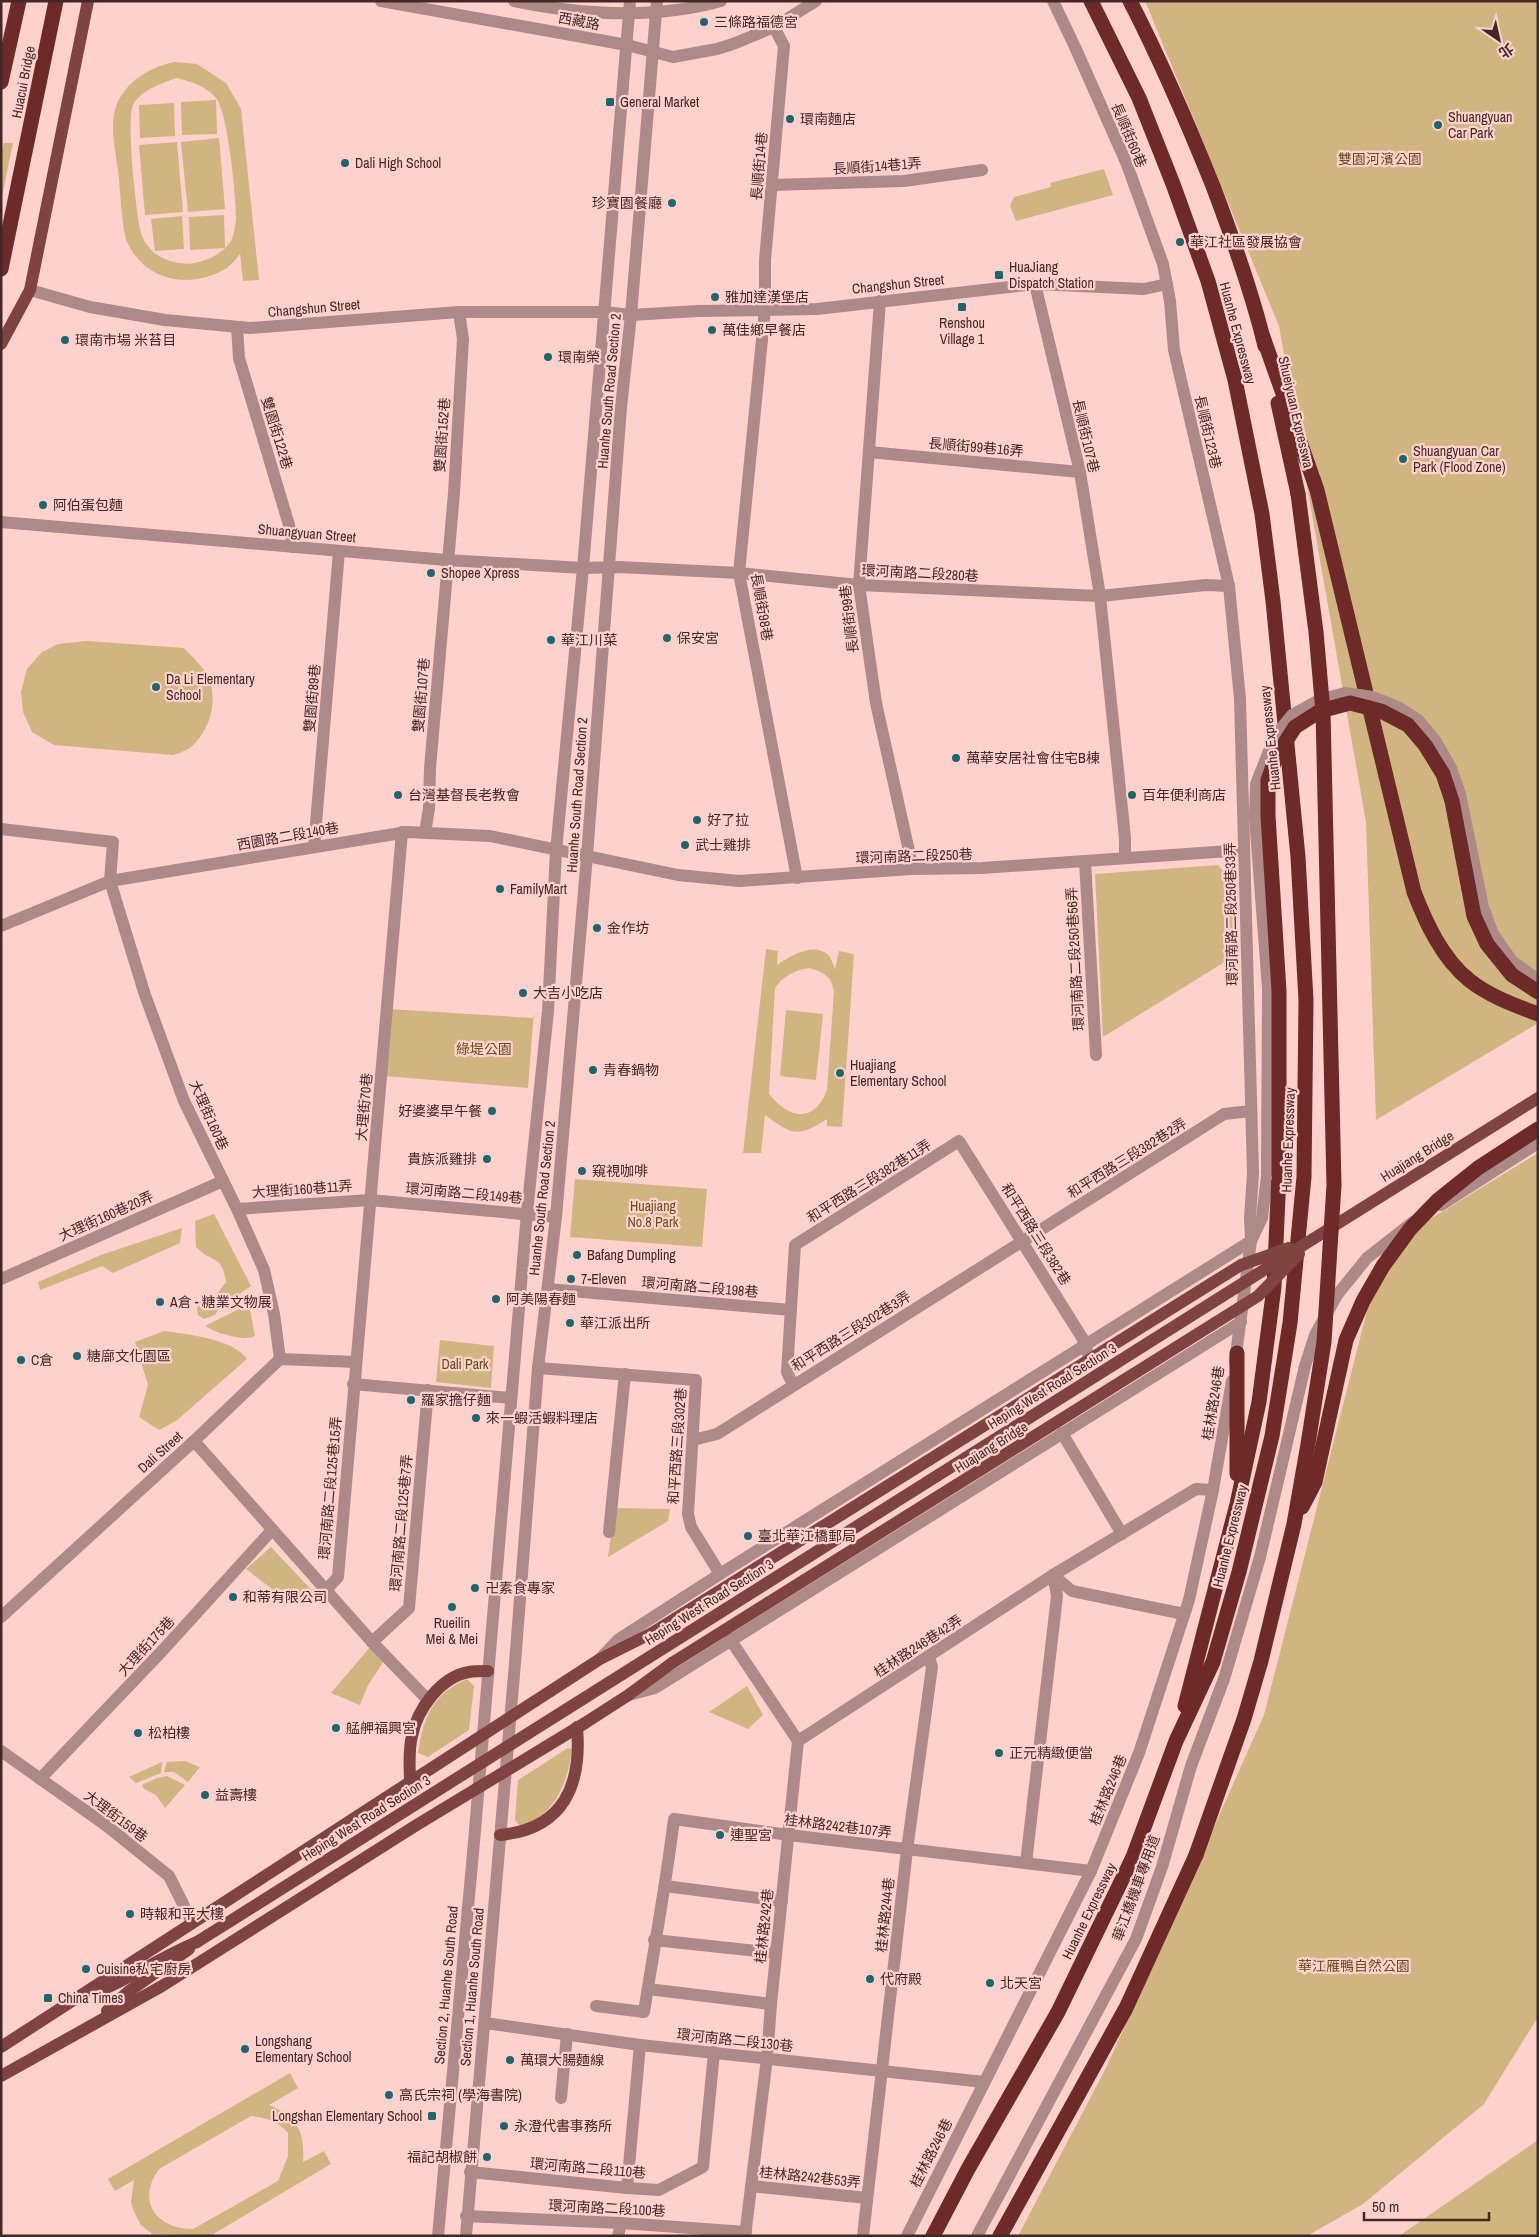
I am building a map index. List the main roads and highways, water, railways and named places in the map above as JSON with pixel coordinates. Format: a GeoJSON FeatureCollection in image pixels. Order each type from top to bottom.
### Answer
{"type":"FeatureCollection","features":[{"type":"Feature","properties":{"kind":"highway","name":"Huacui Bridge"},"geometry":{"type":"LineString","coordinates":[[1,82],[19,1]]}},
{"type":"Feature","properties":{"kind":"highway","name":"Huacui Bridge"},"geometry":{"type":"LineString","coordinates":[[1,269],[11,228],[56,1]]}},
{"type":"Feature","properties":{"kind":"highway","name":"Huanhe Expressway"},"geometry":{"type":"LineString","coordinates":[[933,2236],[968,2169],[1058,2012],[1133,1857],[1176,1741],[1213,1662],[1239,1572],[1272,1436],[1290,1323],[1304,1177],[1305,981],[1298,858],[1273,601],[1262,514],[1237,390],[1208,281],[1174,184],[1139,98],[1091,1]]}},
{"type":"Feature","properties":{"kind":"highway","name":"Huanhe Expressway"},"geometry":{"type":"LineString","coordinates":[[1000,2236],[1126,2008],[1196,1855],[1247,1711],[1294,1524],[1308,1444],[1324,1342],[1334,1185],[1323,712],[1316,632],[1298,494],[1263,337],[1236,247],[1170,83],[1130,1]]}},
{"type":"Feature","properties":{"kind":"highway"},"geometry":{"type":"LineString","coordinates":[[1263,337],[1317,490],[1414,892],[1426,922],[1444,951],[1468,980],[1503,1001],[1538,1014]]}},
{"type":"Feature","properties":{"kind":"highway"},"geometry":{"type":"LineString","coordinates":[[1176,1741],[1237,1504],[1261,1392],[1274,1287],[1273,1176],[1279,992],[1268,816],[1268,780],[1277,754],[1295,727],[1320,710],[1350,703],[1381,711],[1408,725],[1425,745],[1443,774],[1452,802],[1474,916],[1487,944],[1512,975],[1538,992]]}},
{"type":"Feature","properties":{"kind":"highway"},"geometry":{"type":"LineString","coordinates":[[1294,1524],[1315,1482],[1346,1340],[1363,1301],[1383,1266],[1410,1229],[1438,1200],[1478,1168],[1538,1129]]}},
{"type":"Feature","properties":{"kind":"highway"},"geometry":{"type":"LineString","coordinates":[[1237,1353],[1237,1504]]}},
{"type":"Feature","properties":{"kind":"main road"},"geometry":{"type":"LineString","coordinates":[[1,344],[30,290],[88,1]]}},
{"type":"Feature","properties":{"kind":"main road","name":"Huajiang Bridge"},"geometry":{"type":"LineString","coordinates":[[652,1633],[1241,1265],[1313,1239],[1538,1098]]}},
{"type":"Feature","properties":{"kind":"main road","name":"Huajiang Bridge"},"geometry":{"type":"LineString","coordinates":[[672,1663],[1258,1296],[1313,1239]]}},
{"type":"Feature","properties":{"kind":"main road","name":"Heping West Road Section 3"},"geometry":{"type":"LineString","coordinates":[[91,2026],[128,1992],[197,1942],[1313,1239]]}},
{"type":"Feature","properties":{"kind":"main road","name":"Heping West Road Section 3"},"geometry":{"type":"LineString","coordinates":[[1,2047],[600,1659],[652,1633]]}},
{"type":"Feature","properties":{"kind":"main road","name":"Heping West Road Section 3"},"geometry":{"type":"LineString","coordinates":[[1,2076],[162,1986],[478,1787],[627,1696],[672,1663]]}},
{"type":"Feature","properties":{"kind":"main road"},"geometry":{"type":"LineString","coordinates":[[410,1783],[411,1738],[415,1724],[428,1700],[446,1683],[456,1677],[468,1672],[488,1671]]}},
{"type":"Feature","properties":{"kind":"main road"},"geometry":{"type":"LineString","coordinates":[[500,1835],[514,1834],[539,1824],[559,1808],[572,1787],[579,1762],[577,1727]]}},
{"type":"Feature","properties":{"kind":"main road","name":"Heping West Road Section 3"},"geometry":{"type":"LineString","coordinates":[[74,2001],[122,1982],[172,1952],[197,1942]]}},
{"type":"Feature","properties":{"kind":"tunnel"},"geometry":{"type":"LineString","coordinates":[[1102,1344],[1128,1384]]}},
{"type":"Feature","properties":{"kind":"tunnel"},"geometry":{"type":"LineString","coordinates":[[1087,1353],[1113,1393]]}},
{"type":"Feature","properties":{"kind":"place","name":"三條路福德宮"},"geometry":{"type":"Point","coordinates":[704,22]}},
{"type":"Feature","properties":{"kind":"place","name":"General Market"},"geometry":{"type":"Point","coordinates":[610,102]}},
{"type":"Feature","properties":{"kind":"place","name":"環南麵店"},"geometry":{"type":"Point","coordinates":[790,119]}},
{"type":"Feature","properties":{"kind":"place","name":"Shuangyuan Car Park"},"geometry":{"type":"Point","coordinates":[1438,125]}},
{"type":"Feature","properties":{"kind":"place","name":"Dali High School"},"geometry":{"type":"Point","coordinates":[345,163]}},
{"type":"Feature","properties":{"kind":"place","name":"珍寶園餐廳"},"geometry":{"type":"Point","coordinates":[672,203]}},
{"type":"Feature","properties":{"kind":"place","name":"華江社區發展協會"},"geometry":{"type":"Point","coordinates":[1180,242]}},
{"type":"Feature","properties":{"kind":"place","name":"HuaJiang Dispatch Station"},"geometry":{"type":"Point","coordinates":[999,275]}},
{"type":"Feature","properties":{"kind":"place","name":"雅加達漢堡店"},"geometry":{"type":"Point","coordinates":[715,297]}},
{"type":"Feature","properties":{"kind":"place","name":"Renshou Village 1"},"geometry":{"type":"Point","coordinates":[962,307]}},
{"type":"Feature","properties":{"kind":"place","name":"萬佳鄉早餐店"},"geometry":{"type":"Point","coordinates":[712,330]}},
{"type":"Feature","properties":{"kind":"place","name":"環南市場 米苔目"},"geometry":{"type":"Point","coordinates":[65,340]}},
{"type":"Feature","properties":{"kind":"place","name":"環南榮"},"geometry":{"type":"Point","coordinates":[548,357]}},
{"type":"Feature","properties":{"kind":"place","name":"Shuangyuan Car Park (Flood Zone)"},"geometry":{"type":"Point","coordinates":[1403,459]}},
{"type":"Feature","properties":{"kind":"place","name":"阿伯蛋包麵"},"geometry":{"type":"Point","coordinates":[43,505]}},
{"type":"Feature","properties":{"kind":"place","name":"Shopee Xpress"},"geometry":{"type":"Point","coordinates":[431,573]}},
{"type":"Feature","properties":{"kind":"place","name":"保安宮"},"geometry":{"type":"Point","coordinates":[667,638]}},
{"type":"Feature","properties":{"kind":"place","name":"華江川菜"},"geometry":{"type":"Point","coordinates":[551,640]}},
{"type":"Feature","properties":{"kind":"place","name":"Da Li Elementary School"},"geometry":{"type":"Point","coordinates":[156,687]}},
{"type":"Feature","properties":{"kind":"place","name":"萬華安居社會住宅B棟"},"geometry":{"type":"Point","coordinates":[956,758]}},
{"type":"Feature","properties":{"kind":"place","name":"台灣基督長老教會"},"geometry":{"type":"Point","coordinates":[398,795]}},
{"type":"Feature","properties":{"kind":"place","name":"百年便利商店"},"geometry":{"type":"Point","coordinates":[1132,795]}},
{"type":"Feature","properties":{"kind":"place","name":"好了拉"},"geometry":{"type":"Point","coordinates":[697,820]}},
{"type":"Feature","properties":{"kind":"place","name":"武士雞排"},"geometry":{"type":"Point","coordinates":[685,845]}},
{"type":"Feature","properties":{"kind":"place","name":"FamilyMart"},"geometry":{"type":"Point","coordinates":[500,889]}},
{"type":"Feature","properties":{"kind":"place","name":"金作坊"},"geometry":{"type":"Point","coordinates":[597,928]}},
{"type":"Feature","properties":{"kind":"place","name":"大吉小吃店"},"geometry":{"type":"Point","coordinates":[523,993]}},
{"type":"Feature","properties":{"kind":"place","name":"青春鍋物"},"geometry":{"type":"Point","coordinates":[593,1070]}},
{"type":"Feature","properties":{"kind":"place","name":"Huajiang Elementary School"},"geometry":{"type":"Point","coordinates":[840,1073]}},
{"type":"Feature","properties":{"kind":"place","name":"好婆婆早午餐"},"geometry":{"type":"Point","coordinates":[492,1111]}},
{"type":"Feature","properties":{"kind":"place","name":"貴族派雞排"},"geometry":{"type":"Point","coordinates":[487,1159]}},
{"type":"Feature","properties":{"kind":"place","name":"窺視咖啡"},"geometry":{"type":"Point","coordinates":[582,1171]}},
{"type":"Feature","properties":{"kind":"place","name":"Bafang Dumpling"},"geometry":{"type":"Point","coordinates":[577,1255]}},
{"type":"Feature","properties":{"kind":"place","name":"7-Eleven"},"geometry":{"type":"Point","coordinates":[571,1279]}},
{"type":"Feature","properties":{"kind":"place","name":"阿美陽春麵"},"geometry":{"type":"Point","coordinates":[496,1299]}},
{"type":"Feature","properties":{"kind":"place","name":"A倉 - 糖業文物展"},"geometry":{"type":"Point","coordinates":[160,1302]}},
{"type":"Feature","properties":{"kind":"place","name":"華江派出所"},"geometry":{"type":"Point","coordinates":[570,1323]}},
{"type":"Feature","properties":{"kind":"place","name":"糖廍文化園區"},"geometry":{"type":"Point","coordinates":[77,1356]}},
{"type":"Feature","properties":{"kind":"place","name":"C倉"},"geometry":{"type":"Point","coordinates":[21,1360]}},
{"type":"Feature","properties":{"kind":"place","name":"羅家擔仔麵"},"geometry":{"type":"Point","coordinates":[411,1400]}},
{"type":"Feature","properties":{"kind":"place","name":"來一蝦活蝦料理店"},"geometry":{"type":"Point","coordinates":[476,1418]}},
{"type":"Feature","properties":{"kind":"place","name":"臺北華江橋郵局"},"geometry":{"type":"Point","coordinates":[748,1536]}},
{"type":"Feature","properties":{"kind":"place","name":"卍素食專家"},"geometry":{"type":"Point","coordinates":[475,1588]}},
{"type":"Feature","properties":{"kind":"place","name":"和蒂有限公司"},"geometry":{"type":"Point","coordinates":[233,1597]}},
{"type":"Feature","properties":{"kind":"place","name":"Rueilin Mei & Mei"},"geometry":{"type":"Point","coordinates":[452,1607]}},
{"type":"Feature","properties":{"kind":"place","name":"艋舺福興宮"},"geometry":{"type":"Point","coordinates":[336,1728]}},
{"type":"Feature","properties":{"kind":"place","name":"松柏樓"},"geometry":{"type":"Point","coordinates":[138,1733]}},
{"type":"Feature","properties":{"kind":"place","name":"正元精緻便當"},"geometry":{"type":"Point","coordinates":[999,1753]}},
{"type":"Feature","properties":{"kind":"place","name":"益壽樓"},"geometry":{"type":"Point","coordinates":[205,1795]}},
{"type":"Feature","properties":{"kind":"place","name":"連聖宮"},"geometry":{"type":"Point","coordinates":[720,1835]}},
{"type":"Feature","properties":{"kind":"place","name":"時報和平大樓"},"geometry":{"type":"Point","coordinates":[130,1914]}},
{"type":"Feature","properties":{"kind":"place","name":"Cuisine私宅廚房"},"geometry":{"type":"Point","coordinates":[86,1969]}},
{"type":"Feature","properties":{"kind":"place","name":"代府殿"},"geometry":{"type":"Point","coordinates":[870,1979]}},
{"type":"Feature","properties":{"kind":"place","name":"北天宮"},"geometry":{"type":"Point","coordinates":[990,1983]}},
{"type":"Feature","properties":{"kind":"place","name":"China Times"},"geometry":{"type":"Point","coordinates":[48,1998]}},
{"type":"Feature","properties":{"kind":"place","name":"Longshang Elementary School"},"geometry":{"type":"Point","coordinates":[245,2049]}},
{"type":"Feature","properties":{"kind":"place","name":"萬環大腸麵線"},"geometry":{"type":"Point","coordinates":[510,2060]}},
{"type":"Feature","properties":{"kind":"place","name":"高氏宗祠 (學海書院)"},"geometry":{"type":"Point","coordinates":[389,2095]}},
{"type":"Feature","properties":{"kind":"place","name":"Longshan Elementary School"},"geometry":{"type":"Point","coordinates":[432,2116]}},
{"type":"Feature","properties":{"kind":"place","name":"永澄代書事務所"},"geometry":{"type":"Point","coordinates":[504,2126]}},
{"type":"Feature","properties":{"kind":"place","name":"福記胡椒餅"},"geometry":{"type":"Point","coordinates":[487,2157]}},
{"type":"Feature","properties":{"kind":"park label","name":"雙園河濱公園"},"geometry":{"type":"Point","coordinates":[1380,159]}},
{"type":"Feature","properties":{"kind":"park label","name":"綠堤公園"},"geometry":{"type":"Point","coordinates":[484,1049]}},
{"type":"Feature","properties":{"kind":"park label","name":"Huajiang No.8 Park"},"geometry":{"type":"Point","coordinates":[653,1214]}},
{"type":"Feature","properties":{"kind":"park label","name":"Dali Park"},"geometry":{"type":"Point","coordinates":[465,1364]}},
{"type":"Feature","properties":{"kind":"park label","name":"華江雁鴨自然公園"},"geometry":{"type":"Point","coordinates":[1354,1966]}}]}
